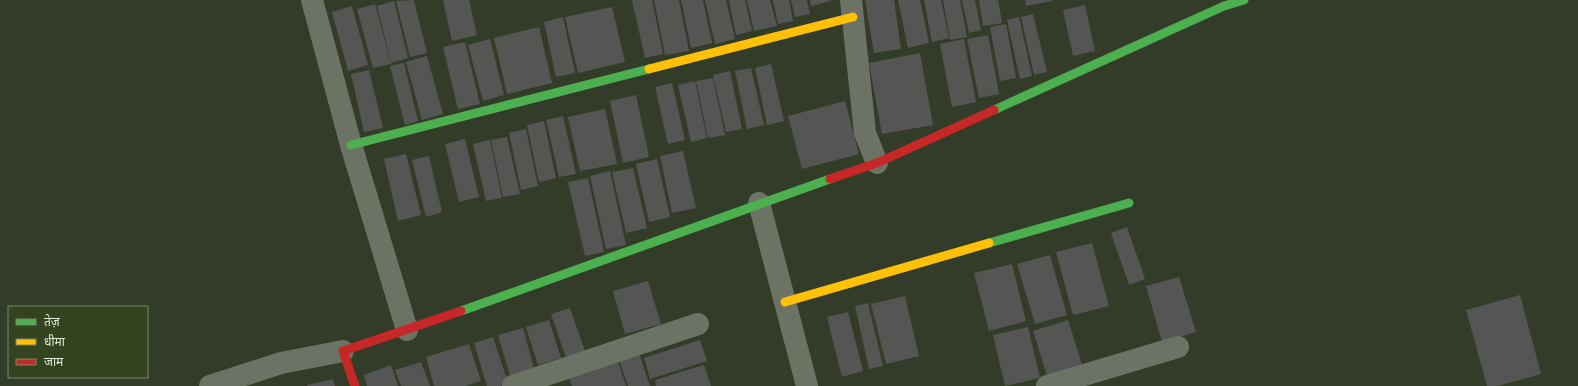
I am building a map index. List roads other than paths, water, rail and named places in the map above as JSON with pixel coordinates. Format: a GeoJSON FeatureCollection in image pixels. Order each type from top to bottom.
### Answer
{"type":"FeatureCollection","features":[{"type":"Feature","properties":{"kind":"street"},"geometry":{"type":"LineString","coordinates":[[312,0],[351,145],[407,330]]}},
{"type":"Feature","properties":{"kind":"street"},"geometry":{"type":"LineString","coordinates":[[210,386],[281,363],[343,351],[407,330],[494,300],[759,203],[877,163],[1230,2]]}},
{"type":"Feature","properties":{"kind":"street"},"geometry":{"type":"LineString","coordinates":[[351,145],[852,8],[865,133],[877,163]]}},
{"type":"Feature","properties":{"kind":"street"},"geometry":{"type":"LineString","coordinates":[[759,203],[807,386]]}},
{"type":"Feature","properties":{"kind":"street"},"geometry":{"type":"LineString","coordinates":[[785,302],[1129,203]]}},
{"type":"Feature","properties":{"kind":"street"},"geometry":{"type":"LineString","coordinates":[[513,386],[560,378],[698,324]]}},
{"type":"Feature","properties":{"kind":"street"},"geometry":{"type":"LineString","coordinates":[[1047,386],[1178,347]]}},
{"type":"Feature","properties":{"kind":"street"},"geometry":{"type":"LineString","coordinates":[[343,351],[355,386]]}}]}
